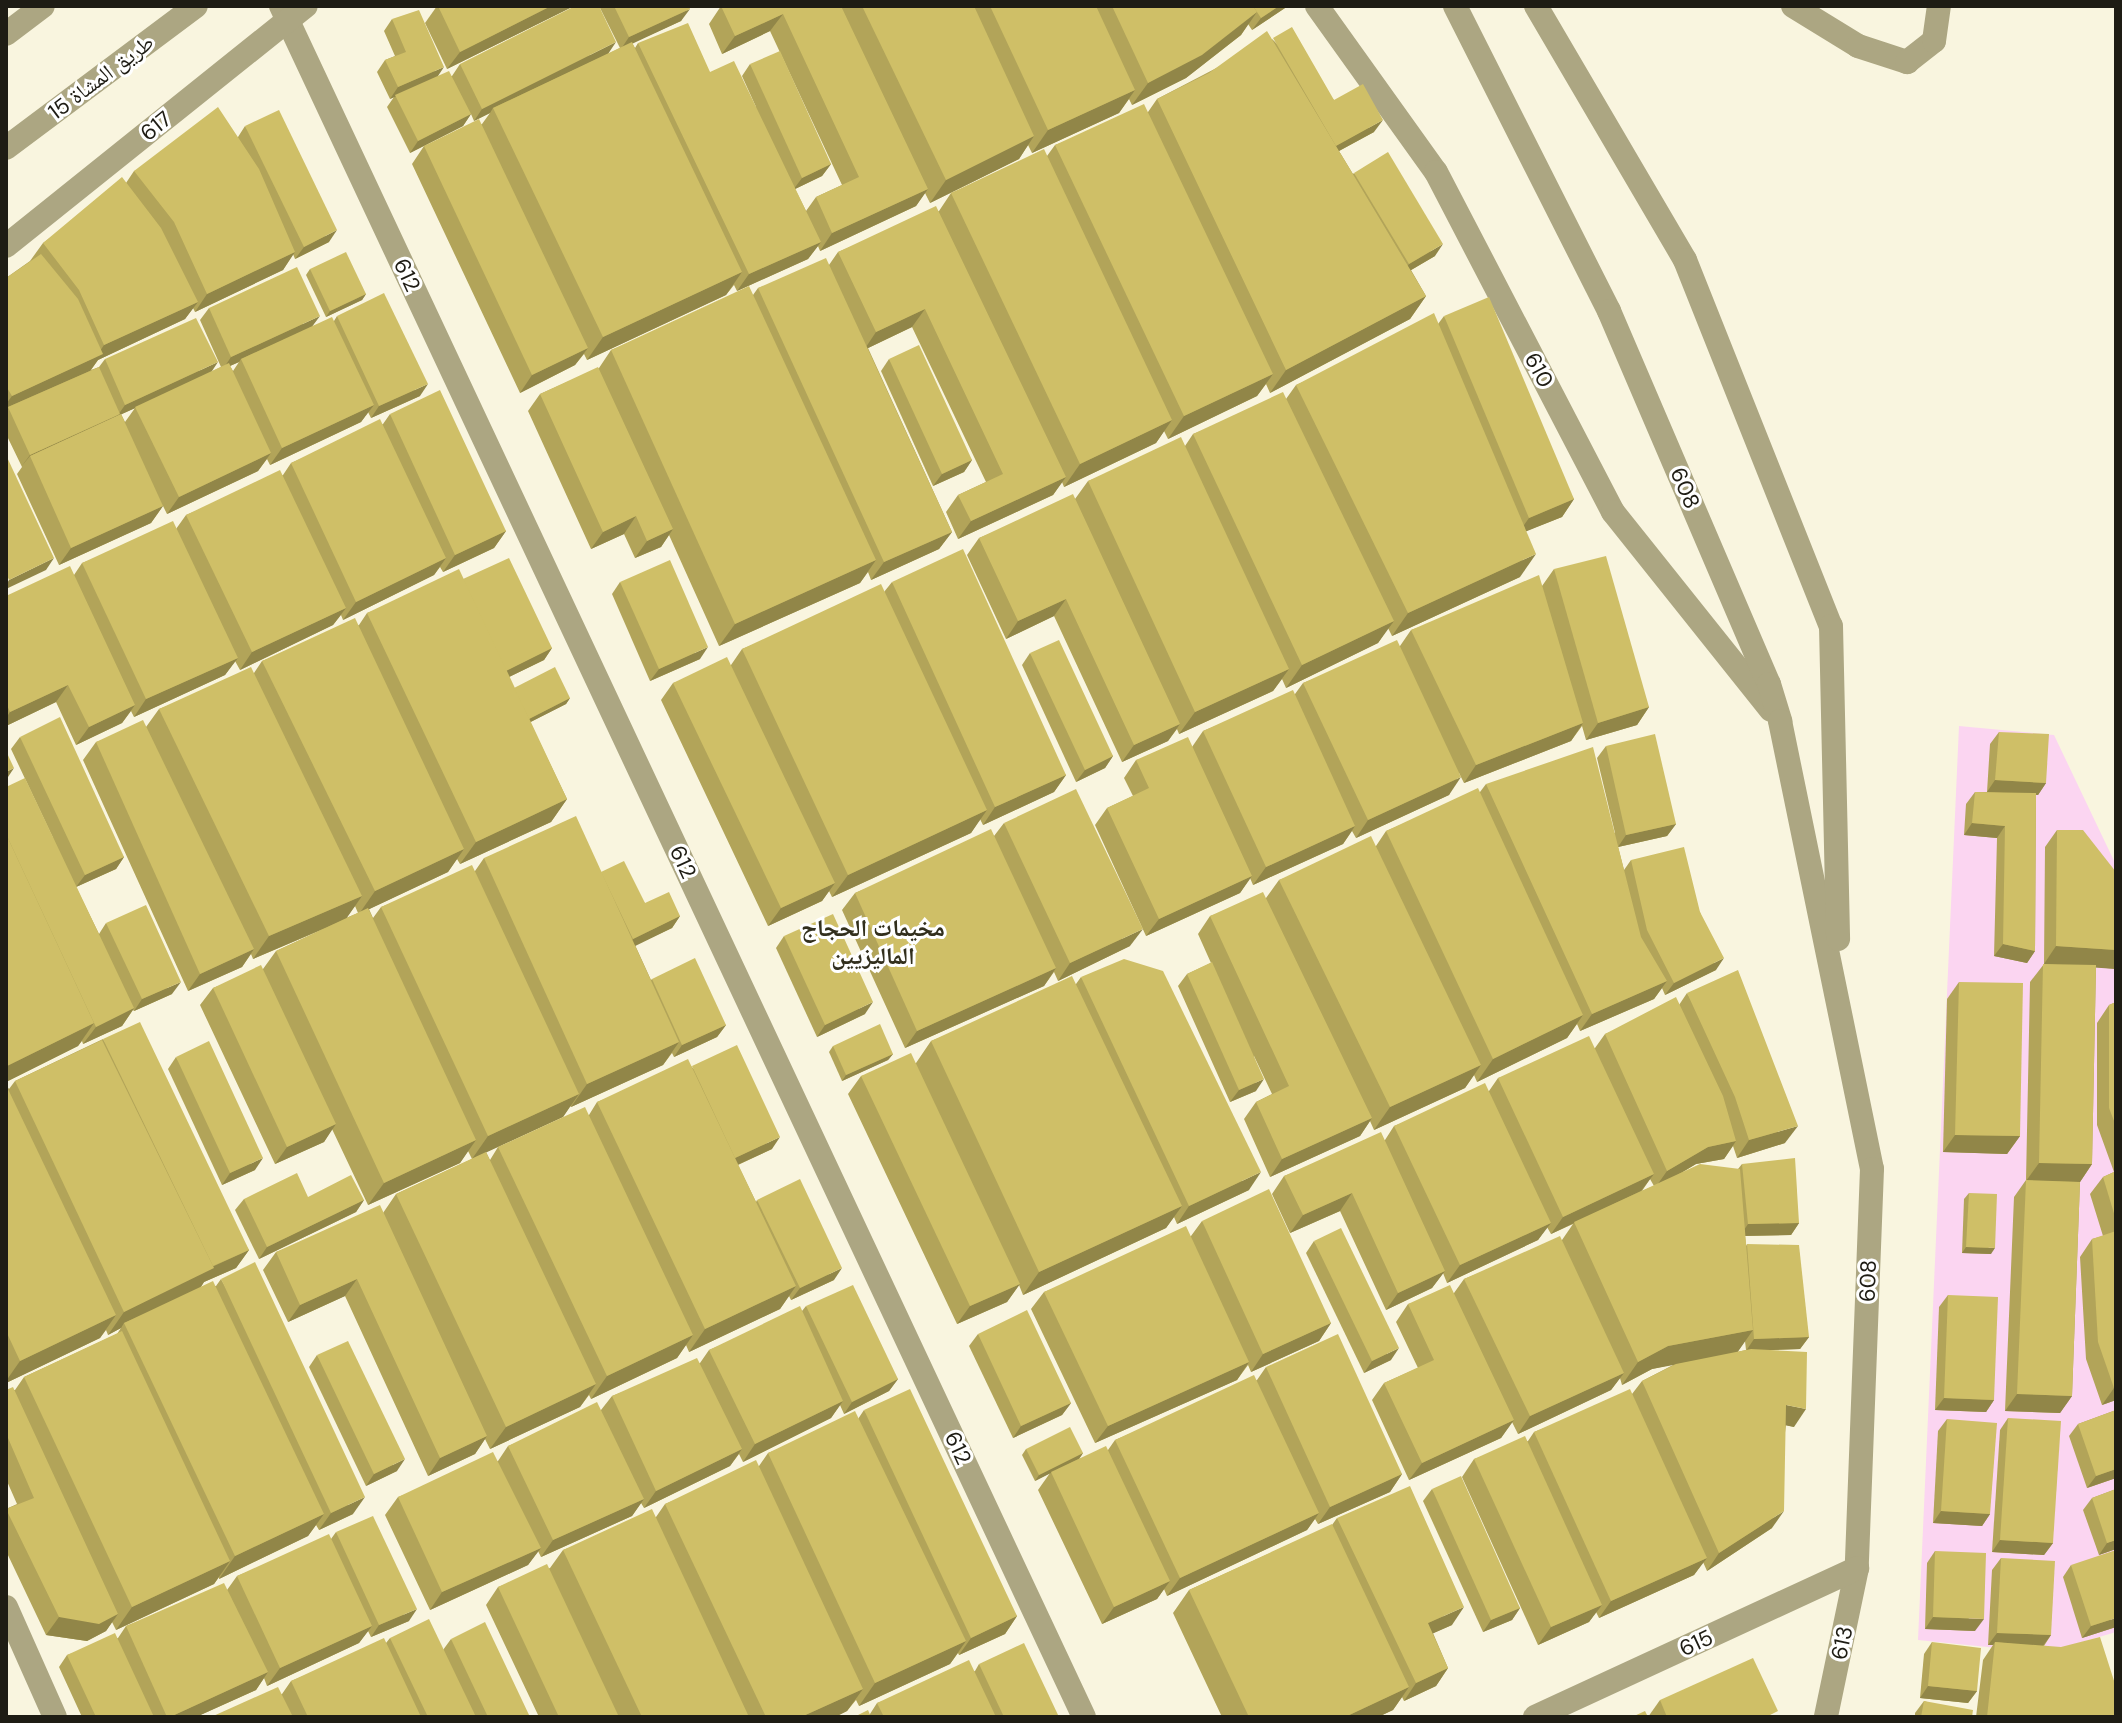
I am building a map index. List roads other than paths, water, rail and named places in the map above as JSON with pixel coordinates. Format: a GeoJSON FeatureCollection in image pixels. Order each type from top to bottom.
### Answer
{"type":"FeatureCollection","features":[{"type":"Feature","properties":{"kind":"street"},"geometry":{"type":"LineString","coordinates":[[6,34],[43,6]]}},
{"type":"Feature","properties":{"kind":"street","name":"طريق المشاة 15"},"geometry":{"type":"LineString","coordinates":[[6,148],[196,6]]}},
{"type":"Feature","properties":{"kind":"street","name":"610"},"geometry":{"type":"LineString","coordinates":[[1317,6],[1436,172],[1613,512],[1780,721]]}},
{"type":"Feature","properties":{"kind":"street","name":"608"},"geometry":{"type":"LineString","coordinates":[[1455,6],[1609,311],[1769,684],[1780,721],[1840,997],[1872,1169],[1857,1568]]}},
{"type":"Feature","properties":{"kind":"street","name":"608"},"geometry":{"type":"LineString","coordinates":[[1536,6],[1685,260],[1831,626],[1840,997]]}},
{"type":"Feature","properties":{"kind":"street"},"geometry":{"type":"LineString","coordinates":[[1793,6],[1858,46],[1907,62],[1934,41],[1939,6]]}},
{"type":"Feature","properties":{"kind":"street","name":"617"},"geometry":{"type":"LineString","coordinates":[[6,246],[292,11]]}},
{"type":"Feature","properties":{"kind":"street","name":"612"},"geometry":{"type":"LineString","coordinates":[[292,11],[1084,1717]]}},
{"type":"Feature","properties":{"kind":"street","name":"615"},"geometry":{"type":"LineString","coordinates":[[1535,1717],[1857,1568]]}},
{"type":"Feature","properties":{"kind":"street","name":"613"},"geometry":{"type":"LineString","coordinates":[[1826,1717],[1857,1568]]}},
{"type":"Feature","properties":{"kind":"street"},"geometry":{"type":"LineString","coordinates":[[6,1607],[55,1717]]}},
{"type":"Feature","properties":{"kind":"district","name":"مخيمات الحجاج الماليزيين"},"geometry":{"type":"Point","coordinates":[873,942]}}]}
